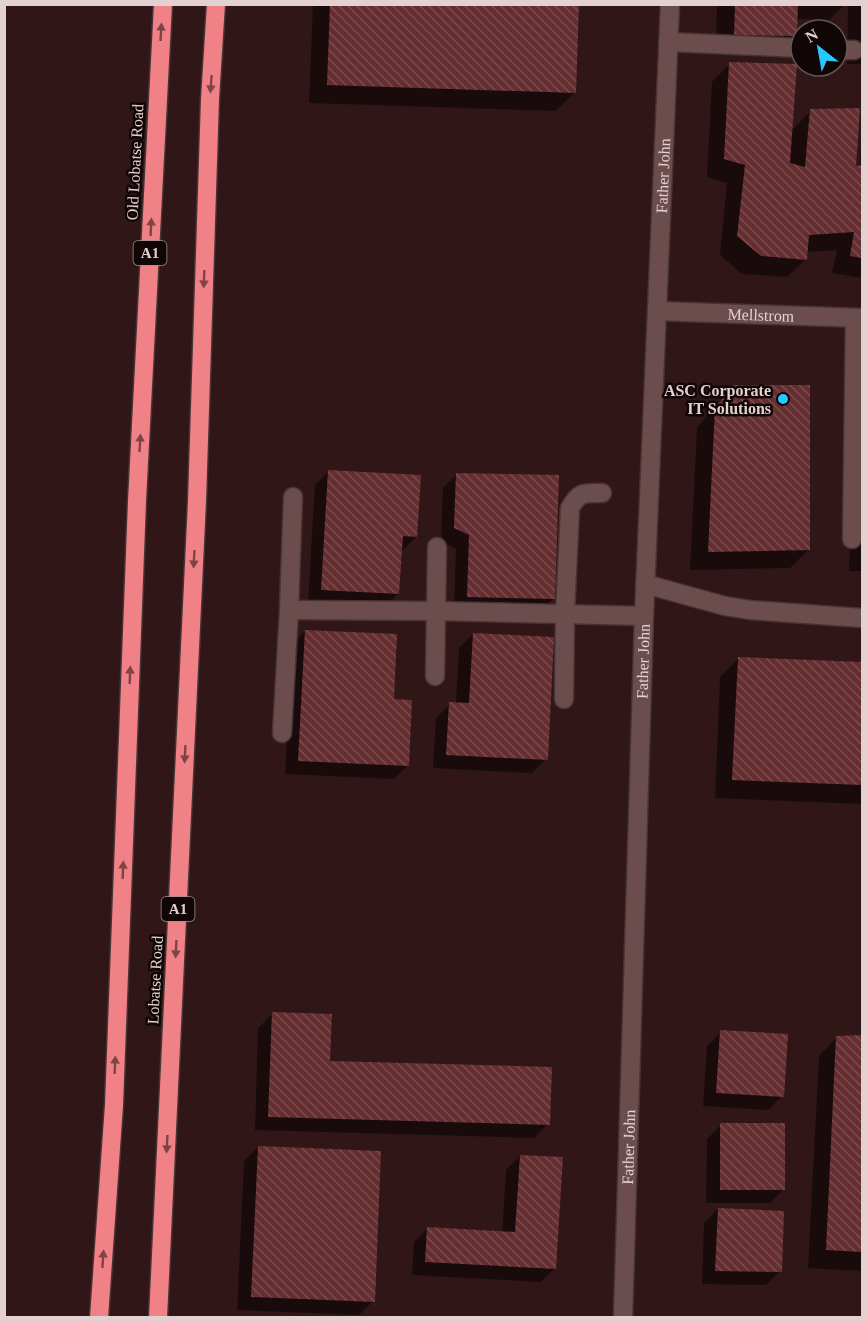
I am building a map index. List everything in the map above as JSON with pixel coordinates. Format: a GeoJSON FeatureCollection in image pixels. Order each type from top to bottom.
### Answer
{"type":"FeatureCollection","features":[{"type":"Feature","properties":{"kind":"highway","name":"Old Lobatse Road"},"geometry":{"type":"LineString","coordinates":[[99,1317],[114,1105],[136,501],[163,4]]}},
{"type":"Feature","properties":{"kind":"highway","name":"Lobatse Road"},"geometry":{"type":"LineString","coordinates":[[158,1317],[197,501],[210,99],[216,4]]}},
{"type":"Feature","properties":{"kind":"street","name":"Father John"},"geometry":{"type":"LineString","coordinates":[[623,1317],[645,584],[670,4]]}},
{"type":"Feature","properties":{"kind":"street"},"geometry":{"type":"LineString","coordinates":[[668,42],[789,47]]}},
{"type":"Feature","properties":{"kind":"street","name":"Mellstrom"},"geometry":{"type":"LineString","coordinates":[[657,311],[859,318]]}},
{"type":"Feature","properties":{"kind":"street"},"geometry":{"type":"LineString","coordinates":[[852,539],[859,318]]}},
{"type":"Feature","properties":{"kind":"street"},"geometry":{"type":"LineString","coordinates":[[564,699],[570,508],[576,497],[585,493],[602,493]]}},
{"type":"Feature","properties":{"kind":"street"},"geometry":{"type":"LineString","coordinates":[[282,733],[293,497]]}},
{"type":"Feature","properties":{"kind":"street"},"geometry":{"type":"LineString","coordinates":[[435,676],[437,547]]}},
{"type":"Feature","properties":{"kind":"street"},"geometry":{"type":"LineString","coordinates":[[645,584],[725,606],[750,610],[862,618]]}},
{"type":"Feature","properties":{"kind":"street"},"geometry":{"type":"LineString","coordinates":[[289,610],[644,616]]}},
{"type":"Feature","properties":{"kind":"building"},"geometry":{"type":"Polygon","coordinates":[[[330,4],[579,4],[576,93],[327,85],[330,4]]]}},
{"type":"Feature","properties":{"kind":"building"},"geometry":{"type":"Polygon","coordinates":[[[735,4],[798,4],[798,18],[789,18],[789,36],[734,35],[735,4]]]}},
{"type":"Feature","properties":{"kind":"building"},"geometry":{"type":"Polygon","coordinates":[[[729,62],[789,64],[789,78],[796,78],[790,163],[805,167],[810,109],[860,108],[856,166],[862,165],[862,258],[850,256],[854,232],[809,235],[807,260],[761,256],[737,236],[745,165],[724,159],[729,62]]]}},
{"type":"Feature","properties":{"kind":"building"},"geometry":{"type":"Polygon","coordinates":[[[733,385],[810,385],[810,550],[708,552],[715,408],[733,385]]]}},
{"type":"Feature","properties":{"kind":"building"},"geometry":{"type":"Polygon","coordinates":[[[328,470],[421,475],[417,537],[403,536],[399,594],[321,590],[328,470]]]}},
{"type":"Feature","properties":{"kind":"building"},"geometry":{"type":"Polygon","coordinates":[[[456,473],[559,475],[555,599],[467,597],[469,535],[454,528],[456,473]]]}},
{"type":"Feature","properties":{"kind":"building"},"geometry":{"type":"Polygon","coordinates":[[[305,630],[397,634],[394,699],[412,700],[409,766],[298,761],[305,630]]]}},
{"type":"Feature","properties":{"kind":"building"},"geometry":{"type":"Polygon","coordinates":[[[473,633],[554,637],[548,760],[446,755],[449,702],[469,703],[473,633]]]}},
{"type":"Feature","properties":{"kind":"building"},"geometry":{"type":"Polygon","coordinates":[[[738,657],[862,662],[862,785],[732,780],[738,657]]]}},
{"type":"Feature","properties":{"kind":"building"},"geometry":{"type":"Polygon","coordinates":[[[272,1012],[332,1014],[330,1061],[552,1067],[550,1125],[268,1117],[272,1012]]]}},
{"type":"Feature","properties":{"kind":"building"},"geometry":{"type":"Polygon","coordinates":[[[720,1030],[788,1034],[784,1097],[716,1093],[720,1030]]]}},
{"type":"Feature","properties":{"kind":"building"},"geometry":{"type":"Polygon","coordinates":[[[862,1035],[862,1252],[826,1250],[836,1036],[862,1035]]]}},
{"type":"Feature","properties":{"kind":"building"},"geometry":{"type":"Polygon","coordinates":[[[720,1123],[785,1123],[785,1190],[720,1190],[720,1123]]]}},
{"type":"Feature","properties":{"kind":"building"},"geometry":{"type":"Polygon","coordinates":[[[258,1146],[381,1151],[375,1302],[251,1297],[258,1146]]]}},
{"type":"Feature","properties":{"kind":"building"},"geometry":{"type":"Polygon","coordinates":[[[520,1155],[563,1157],[556,1269],[425,1262],[427,1227],[515,1232],[520,1155]]]}},
{"type":"Feature","properties":{"kind":"building"},"geometry":{"type":"Polygon","coordinates":[[[718,1208],[784,1211],[782,1272],[715,1271],[718,1208]]]}},
{"type":"Feature","properties":{"kind":"place","name":"ASC Corporate IT Solutions"},"geometry":{"type":"Point","coordinates":[783,399]}}]}
